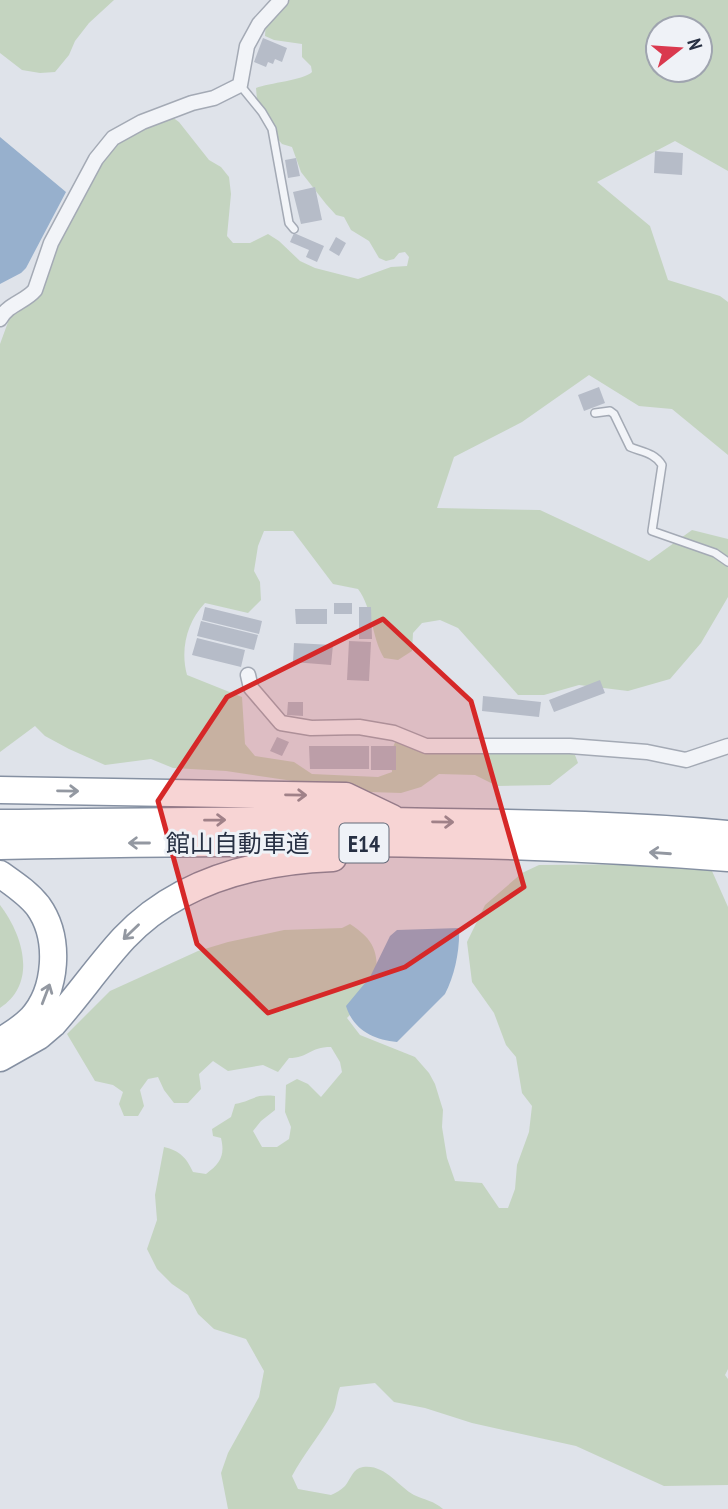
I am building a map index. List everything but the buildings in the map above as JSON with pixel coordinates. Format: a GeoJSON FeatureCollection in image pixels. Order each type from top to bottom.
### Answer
{"type":"FeatureCollection","features":[{"type":"Feature","properties":{"kind":"highway"},"geometry":{"type":"LineString","coordinates":[[0,790],[345,796],[400,821]]}},
{"type":"Feature","properties":{"kind":"highway","name":"館山自動車道"},"geometry":{"type":"LineString","coordinates":[[0,823],[400,821],[518,823],[728,834]]}},
{"type":"Feature","properties":{"kind":"highway","name":"館山自動車道"},"geometry":{"type":"LineString","coordinates":[[0,846],[307,842],[548,848],[728,858]]}},
{"type":"Feature","properties":{"kind":"highway"},"geometry":{"type":"LineString","coordinates":[[0,1058],[20,1048],[53,1024],[124,938],[146,918],[184,892],[221,875],[310,859],[548,848]]}},
{"type":"Feature","properties":{"kind":"highway"},"geometry":{"type":"LineString","coordinates":[[0,874],[28,894],[40,909],[51,944],[52,965],[50,986],[43,1003],[31,1019],[0,1042]]}},
{"type":"Feature","properties":{"kind":"street"},"geometry":{"type":"LineString","coordinates":[[0,318],[4,311],[36,290],[51,243],[96,159],[113,138],[142,122],[192,103],[214,98],[240,85],[247,46],[259,24],[281,0]]}},
{"type":"Feature","properties":{"kind":"street"},"geometry":{"type":"LineString","coordinates":[[248,675],[251,688],[281,723],[311,727],[359,727],[394,733],[426,746],[569,746],[647,752],[686,760],[728,746]]}},
{"type":"Feature","properties":{"kind":"lane"},"geometry":{"type":"LineString","coordinates":[[240,85],[272,129],[289,223],[294,229]]}},
{"type":"Feature","properties":{"kind":"lane"},"geometry":{"type":"LineString","coordinates":[[595,414],[610,411],[614,414],[630,447],[653,455],[662,465],[652,531],[715,553],[728,562]]}},
{"type":"Feature","properties":{"kind":"highlighted area"},"geometry":{"type":"Polygon","coordinates":[[[383,619],[471,701],[524,887],[405,967],[268,1013],[197,944],[158,801],[227,697],[383,619]]]}},
{"type":"Feature","properties":{"kind":"green space"},"geometry":{"type":"Polygon","coordinates":[[[0,0],[114,0],[89,23],[55,72],[40,73],[22,70],[0,53],[0,0]]]}},
{"type":"Feature","properties":{"kind":"green space"},"geometry":{"type":"Polygon","coordinates":[[[289,0],[728,0],[728,171],[675,141],[597,182],[650,226],[668,280],[720,296],[728,302],[728,455],[672,409],[639,406],[589,375],[522,422],[454,457],[437,508],[540,510],[649,561],[692,530],[728,539],[728,597],[701,643],[670,679],[628,691],[579,685],[544,695],[518,695],[458,628],[440,620],[422,623],[413,633],[412,651],[398,660],[384,658],[367,605],[358,589],[333,584],[293,531],[264,531],[258,546],[254,571],[260,582],[261,600],[248,613],[205,603],[187,636],[184,655],[187,675],[242,697],[245,744],[255,756],[294,762],[312,774],[378,777],[392,772],[391,752],[396,740],[565,751],[575,755],[578,763],[550,785],[497,786],[475,775],[439,774],[421,787],[401,793],[306,790],[293,781],[226,771],[173,768],[151,759],[105,765],[45,736],[35,726],[0,752],[0,344],[11,314],[45,265],[96,169],[134,121],[135,116],[172,117],[209,160],[221,167],[229,177],[231,194],[227,236],[233,243],[250,243],[268,234],[300,261],[315,268],[358,279],[391,267],[407,266],[409,257],[405,252],[386,261],[379,258],[369,241],[351,230],[344,217],[336,215],[326,204],[301,172],[292,147],[282,144],[277,138],[257,100],[256,88],[312,72],[311,66],[302,57],[302,44],[265,36],[266,19],[284,7],[289,0]]]}},
{"type":"Feature","properties":{"kind":"green space"},"geometry":{"type":"Polygon","coordinates":[[[669,864],[712,871],[728,907],[728,1369],[725,1375],[728,1379],[728,1485],[664,1486],[576,1446],[394,1402],[375,1383],[340,1387],[334,1411],[292,1476],[298,1489],[331,1495],[345,1486],[356,1470],[371,1467],[385,1472],[414,1495],[443,1509],[228,1509],[221,1473],[228,1453],[259,1397],[264,1371],[246,1339],[214,1329],[198,1314],[188,1295],[157,1269],[147,1249],[157,1220],[155,1195],[164,1147],[182,1155],[193,1172],[206,1174],[222,1154],[221,1138],[213,1136],[212,1129],[231,1117],[235,1104],[258,1097],[275,1096],[275,1110],[253,1131],[262,1147],[277,1147],[289,1139],[291,1127],[285,1112],[286,1085],[297,1079],[308,1084],[321,1097],[342,1072],[340,1062],[331,1047],[289,1058],[278,1072],[263,1065],[228,1071],[213,1061],[199,1074],[201,1089],[188,1103],[174,1103],[158,1077],[148,1079],[140,1090],[144,1106],[138,1116],[124,1116],[119,1104],[123,1092],[113,1085],[95,1081],[67,1034],[110,991],[198,951],[284,930],[342,928],[350,924],[366,937],[374,950],[377,986],[347,1018],[360,1035],[415,1057],[429,1073],[443,1110],[442,1127],[447,1158],[455,1181],[482,1183],[499,1208],[508,1208],[515,1189],[517,1165],[529,1132],[532,1106],[522,1093],[516,1057],[506,1045],[494,1013],[472,982],[467,942],[485,905],[522,873],[539,865],[669,864]]]}},
{"type":"Feature","properties":{"kind":"green space"},"geometry":{"type":"Polygon","coordinates":[[[0,905],[20,944],[23,972],[12,998],[0,1008],[0,905]]]}},
{"type":"Feature","properties":{"kind":"water"},"geometry":{"type":"Polygon","coordinates":[[[0,137],[66,192],[26,268],[0,284],[0,137]]]}},
{"type":"Feature","properties":{"kind":"water"},"geometry":{"type":"Polygon","coordinates":[[[459,928],[456,962],[445,994],[397,1042],[372,1036],[359,1027],[346,1006],[370,977],[390,936],[397,930],[459,928]]]}}]}
